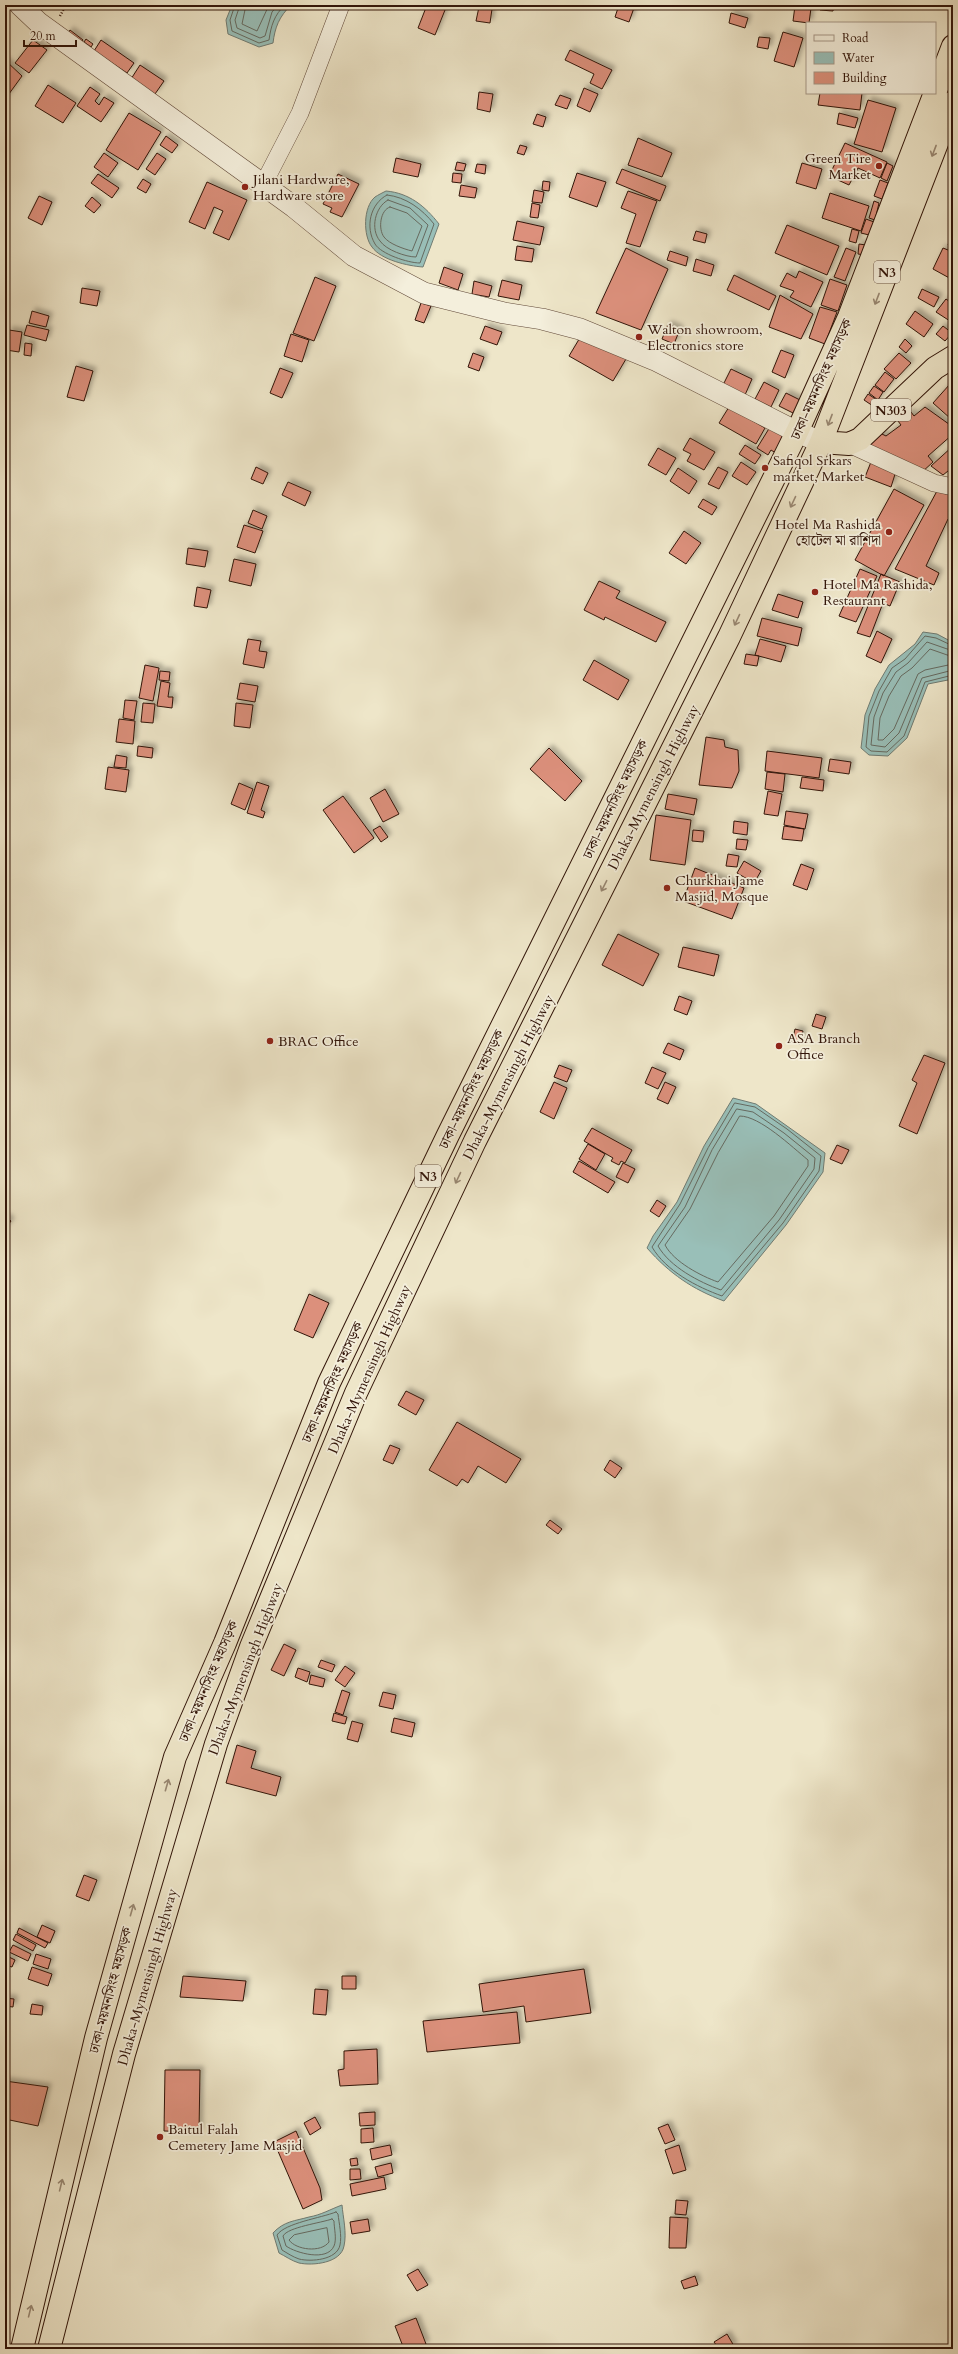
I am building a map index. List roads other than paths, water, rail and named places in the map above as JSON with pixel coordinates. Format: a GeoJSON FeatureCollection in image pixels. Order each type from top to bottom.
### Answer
{"type":"FeatureCollection","features":[{"type":"Feature","properties":{"kind":"highway","name":"ঢাকা-ময়মনসিংহ মহাসড়ক"},"geometry":{"type":"LineString","coordinates":[[936,90],[953,46]]}},
{"type":"Feature","properties":{"kind":"highway","name":"ঢাকা-ময়মনসিংহ মহাসড়ক"},"geometry":{"type":"LineString","coordinates":[[22,2349],[96,2038],[175,1757],[225,1643],[329,1383],[455,1121],[797,432],[849,317],[935,94]]}},
{"type":"Feature","properties":{"kind":"highway","name":"ঢাকা-ময়মনসিংহ মহাসড়ক"},"geometry":{"type":"LineString","coordinates":[[821,442],[953,102]]}},
{"type":"Feature","properties":{"kind":"highway","name":"N303"},"geometry":{"type":"LineString","coordinates":[[848,444],[860,439],[935,368],[953,357]]}},
{"type":"Feature","properties":{"kind":"highway"},"geometry":{"type":"LineString","coordinates":[[821,442],[848,444]]}},
{"type":"Feature","properties":{"kind":"highway","name":"Dhaka-Mymensingh Highway"},"geometry":{"type":"LineString","coordinates":[[49,2349],[124,2054],[216,1744],[251,1647],[369,1364],[475,1141],[729,637],[821,442]]}},
{"type":"Feature","properties":{"kind":"street"},"geometry":{"type":"LineString","coordinates":[[20,5],[39,23],[263,185],[354,256],[424,293],[504,313],[542,319],[580,329],[655,360],[797,432],[821,442]]}},
{"type":"Feature","properties":{"kind":"street"},"geometry":{"type":"LineString","coordinates":[[263,185],[300,113],[341,5]]}},
{"type":"Feature","properties":{"kind":"street"},"geometry":{"type":"LineString","coordinates":[[848,444],[934,483],[953,487]]}},
{"type":"Feature","properties":{"kind":"water"},"geometry":{"type":"Polygon","coordinates":[[[232,5],[291,5],[278,22],[273,43],[259,47],[228,34],[226,20],[232,5]]]}},
{"type":"Feature","properties":{"kind":"water"},"geometry":{"type":"Polygon","coordinates":[[[386,191],[402,194],[416,202],[422,206],[439,224],[423,267],[403,264],[388,259],[376,252],[369,242],[366,229],[366,214],[368,207],[375,197],[386,191]]]}},
{"type":"Feature","properties":{"kind":"water"},"geometry":{"type":"Polygon","coordinates":[[[923,632],[937,634],[952,642],[953,679],[928,684],[907,738],[888,756],[869,755],[861,748],[865,715],[875,689],[889,665],[915,644],[923,632]]]}},
{"type":"Feature","properties":{"kind":"water"},"geometry":{"type":"Polygon","coordinates":[[[733,1098],[756,1104],[825,1153],[823,1172],[786,1225],[724,1301],[682,1280],[664,1266],[647,1248],[653,1236],[677,1202],[704,1146],[733,1098]]]}},
{"type":"Feature","properties":{"kind":"water"},"geometry":{"type":"Polygon","coordinates":[[[342,2205],[345,2241],[342,2252],[338,2256],[326,2262],[305,2264],[291,2260],[279,2253],[273,2233],[277,2229],[290,2222],[318,2215],[342,2205]]]}},
{"type":"Feature","properties":{"kind":"place","name":"Green Tire Market"},"geometry":{"type":"Point","coordinates":[879,166]}},
{"type":"Feature","properties":{"kind":"place","name":"Jilani Hardware, Hardware store"},"geometry":{"type":"Point","coordinates":[245,187]}},
{"type":"Feature","properties":{"kind":"place","name":"Walton showroom, Electronics store"},"geometry":{"type":"Point","coordinates":[639,337]}},
{"type":"Feature","properties":{"kind":"place","name":"Safiqol Srkars market, Market"},"geometry":{"type":"Point","coordinates":[765,468]}},
{"type":"Feature","properties":{"kind":"place","name":"Hotel Ma Rashida হোটেল মা রাশিদা"},"geometry":{"type":"Point","coordinates":[889,532]}},
{"type":"Feature","properties":{"kind":"place","name":"Hotel Ma Rashida, Restaurant"},"geometry":{"type":"Point","coordinates":[815,592]}},
{"type":"Feature","properties":{"kind":"place","name":"Churkhai Jame Masjid, Mosque"},"geometry":{"type":"Point","coordinates":[667,888]}},
{"type":"Feature","properties":{"kind":"place","name":"BRAC Office"},"geometry":{"type":"Point","coordinates":[270,1041]}},
{"type":"Feature","properties":{"kind":"place","name":"ASA Branch Office"},"geometry":{"type":"Point","coordinates":[779,1046]}},
{"type":"Feature","properties":{"kind":"place","name":"Baitul Falah Cemetery Jame Masjid"},"geometry":{"type":"Point","coordinates":[160,2137]}}]}
